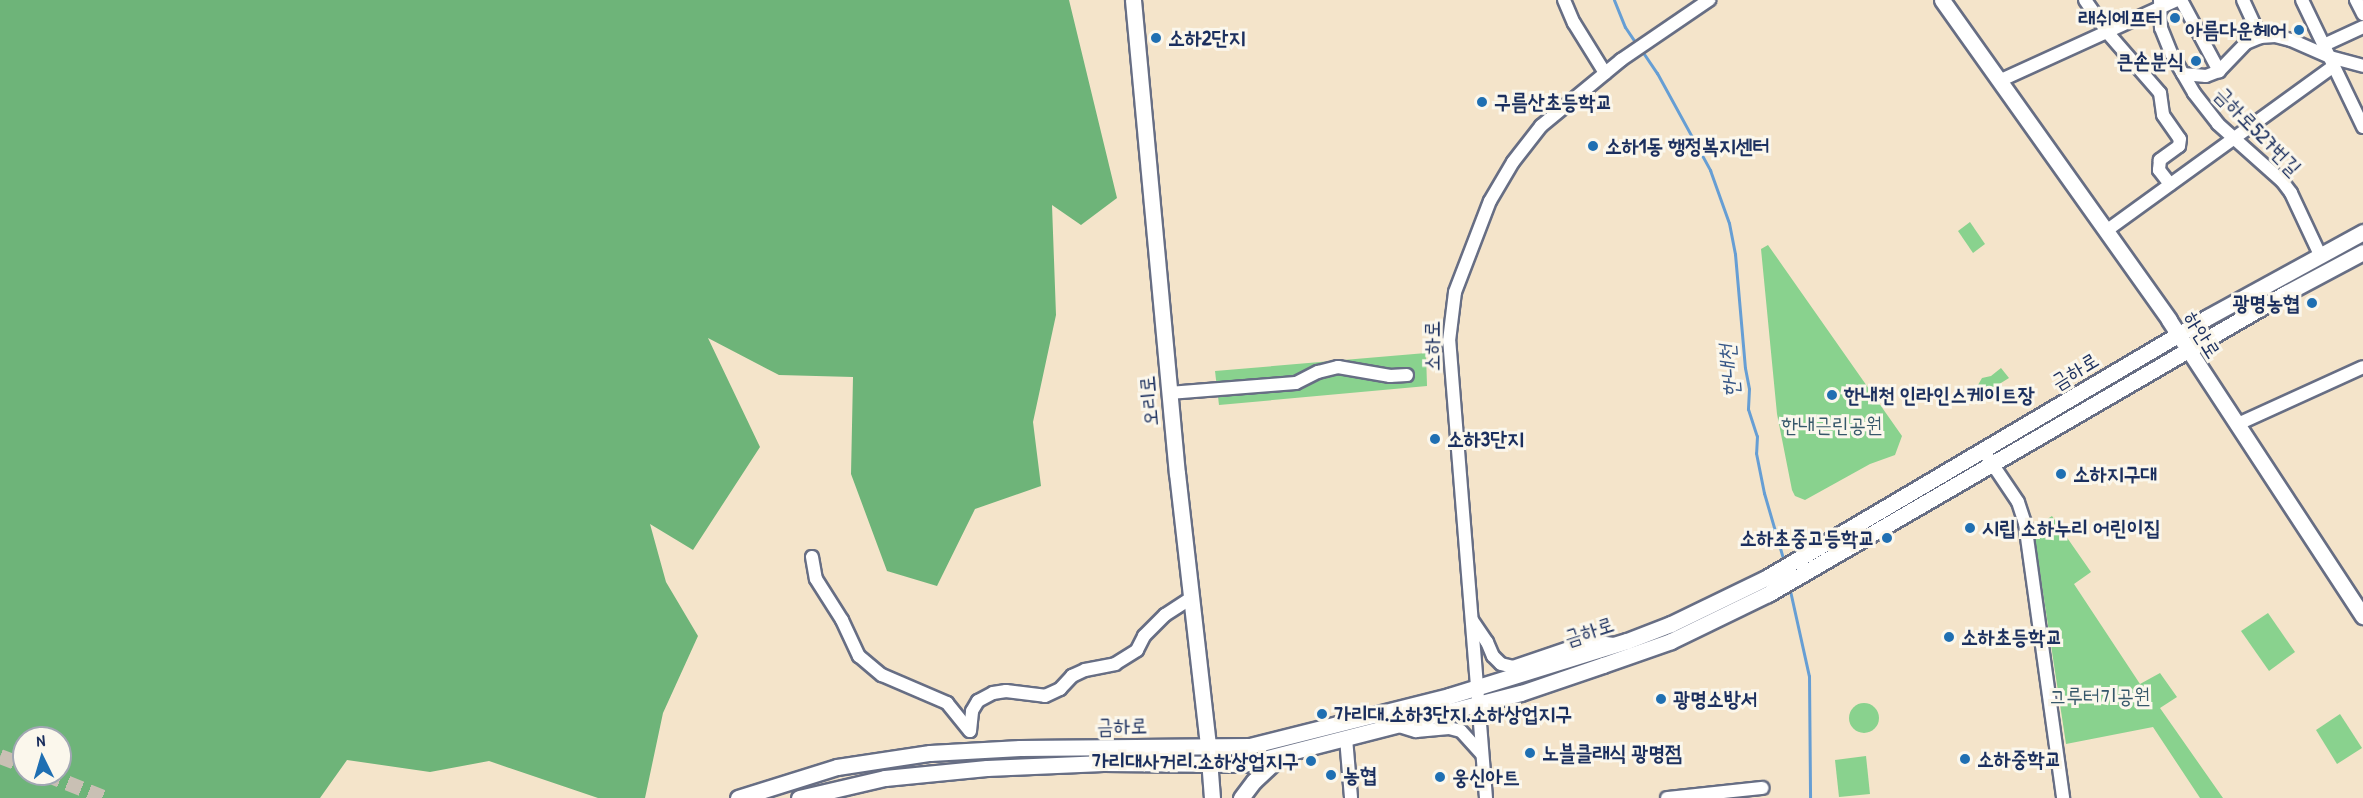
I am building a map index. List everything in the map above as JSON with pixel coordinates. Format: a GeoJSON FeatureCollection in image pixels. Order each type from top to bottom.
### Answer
{"type":"FeatureCollection","features":[{"type":"Feature","properties":{"kind":"main road","name":"오리로"},"geometry":{"type":"LineString","coordinates":[[1133,0],[1169,393],[1209,746],[1212,798]]}},
{"type":"Feature","properties":{"kind":"main road","name":"하안로"},"geometry":{"type":"LineString","coordinates":[[1942,0],[2178,335],[2363,616]]}},
{"type":"Feature","properties":{"kind":"main road","name":"금하로"},"geometry":{"type":"LineString","coordinates":[[738,798],[837,767],[930,753],[982,750],[1250,746],[1477,688],[1615,645],[1671,624],[1766,578],[2178,335],[2363,232]]}},
{"type":"Feature","properties":{"kind":"main road","name":"금하로"},"geometry":{"type":"LineString","coordinates":[[799,798],[885,778],[987,768],[1103,763],[1244,764],[1521,693],[1671,641],[1768,594],[2286,293],[2363,252]]}},
{"type":"Feature","properties":{"kind":"main road"},"geometry":{"type":"LineString","coordinates":[[1241,798],[1254,781],[1283,754]]}},
{"type":"Feature","properties":{"kind":"street"},"geometry":{"type":"LineString","coordinates":[[1564,0],[1574,23],[1605,73]]}},
{"type":"Feature","properties":{"kind":"street","name":"소하로"},"geometry":{"type":"LineString","coordinates":[[1486,798],[1449,341],[1455,292],[1490,201],[1513,162],[1541,126],[1621,60],[1709,0]]}},
{"type":"Feature","properties":{"kind":"street"},"geometry":{"type":"LineString","coordinates":[[2085,0],[2107,32],[2160,93],[2163,115],[2180,139],[2180,146],[2160,160],[2159,170],[2170,184]]}},
{"type":"Feature","properties":{"kind":"street"},"geometry":{"type":"LineString","coordinates":[[1999,81],[2107,32],[2160,4],[2179,0],[2219,71]]}},
{"type":"Feature","properties":{"kind":"street"},"geometry":{"type":"LineString","coordinates":[[2243,0],[2260,37]]}},
{"type":"Feature","properties":{"kind":"street"},"geometry":{"type":"LineString","coordinates":[[2302,0],[2363,127]]}},
{"type":"Feature","properties":{"kind":"street"},"geometry":{"type":"LineString","coordinates":[[2356,0],[2363,14]]}},
{"type":"Feature","properties":{"kind":"street","name":"금하로527번길"},"geometry":{"type":"LineString","coordinates":[[2160,4],[2162,28],[2172,55],[2183,74],[2218,124],[2291,193],[2320,255]]}},
{"type":"Feature","properties":{"kind":"street"},"geometry":{"type":"LineString","coordinates":[[2324,45],[2363,27]]}},
{"type":"Feature","properties":{"kind":"street"},"geometry":{"type":"LineString","coordinates":[[2183,74],[2206,76],[2219,71],[2246,43],[2260,37],[2275,36],[2292,40],[2332,62],[2363,66]]}},
{"type":"Feature","properties":{"kind":"street"},"geometry":{"type":"LineString","coordinates":[[2106,231],[2233,139],[2332,62]]}},
{"type":"Feature","properties":{"kind":"street"},"geometry":{"type":"LineString","coordinates":[[1169,393],[1296,383],[1318,372],[1338,367],[1390,376],[1407,375]]}},
{"type":"Feature","properties":{"kind":"street"},"geometry":{"type":"LineString","coordinates":[[2238,424],[2363,367]]}},
{"type":"Feature","properties":{"kind":"street"},"geometry":{"type":"LineString","coordinates":[[1983,450],[2018,502],[2025,523],[2063,798]]}},
{"type":"Feature","properties":{"kind":"street"},"geometry":{"type":"LineString","coordinates":[[812,557],[816,579],[842,620],[859,656],[882,675],[947,703],[982,750]]}},
{"type":"Feature","properties":{"kind":"street"},"geometry":{"type":"LineString","coordinates":[[970,731],[972,711],[978,701],[993,693],[1006,692],[1045,696],[1060,689],[1072,676],[1085,670],[1115,664],[1137,650],[1143,636],[1165,615],[1191,598]]}},
{"type":"Feature","properties":{"kind":"street"},"geometry":{"type":"LineString","coordinates":[[1472,620],[1487,642],[1493,656],[1502,664],[1513,667],[1589,641],[1615,645]]}},
{"type":"Feature","properties":{"kind":"street"},"geometry":{"type":"LineString","coordinates":[[1396,726],[1416,731],[1449,728],[1461,730],[1482,754]]}},
{"type":"Feature","properties":{"kind":"street"},"geometry":{"type":"LineString","coordinates":[[1346,738],[1351,798]]}},
{"type":"Feature","properties":{"kind":"street"},"geometry":{"type":"LineString","coordinates":[[1667,798],[1762,788]]}},
{"type":"Feature","properties":{"kind":"green space"},"geometry":{"type":"Polygon","coordinates":[[[0,0],[1069,0],[1117,198],[1081,225],[1052,205],[1056,315],[1033,422],[1041,486],[975,509],[937,586],[887,571],[851,474],[853,377],[779,375],[708,338],[760,447],[693,550],[650,524],[666,582],[698,636],[663,713],[645,798],[598,798],[489,761],[430,772],[347,760],[320,798],[0,798],[0,0]]]}},
{"type":"Feature","properties":{"kind":"green space"},"geometry":{"type":"Polygon","coordinates":[[[1970,222],[1985,244],[1973,253],[1958,231],[1970,222]]]}},
{"type":"Feature","properties":{"kind":"green space","name":"한내근린공원"},"geometry":{"type":"Polygon","coordinates":[[[1768,245],[1902,436],[1895,455],[1870,464],[1805,500],[1795,496],[1792,490],[1777,414],[1761,249],[1768,245]]]}},
{"type":"Feature","properties":{"kind":"green space"},"geometry":{"type":"Polygon","coordinates":[[[1426,353],[1427,386],[1219,405],[1215,371],[1426,353]]]}},
{"type":"Feature","properties":{"kind":"green space"},"geometry":{"type":"Polygon","coordinates":[[[2001,368],[2009,378],[1967,404],[1982,378],[1991,376],[2001,368]]]}},
{"type":"Feature","properties":{"kind":"green space","name":"그루터기공원"},"geometry":{"type":"Polygon","coordinates":[[[2052,516],[2091,572],[2074,584],[2140,684],[2160,673],[2177,697],[2160,708],[2223,798],[2200,798],[2153,727],[2066,744],[2034,533],[2038,525],[2052,516]]]}},
{"type":"Feature","properties":{"kind":"green space"},"geometry":{"type":"Polygon","coordinates":[[[2268,613],[2295,652],[2269,671],[2241,631],[2268,613]]]}},
{"type":"Feature","properties":{"kind":"green space"},"geometry":{"type":"Polygon","coordinates":[[[1864,703],[1875,707],[1879,718],[1875,729],[1864,733],[1853,729],[1849,718],[1853,707],[1864,703]]]}},
{"type":"Feature","properties":{"kind":"green space"},"geometry":{"type":"Polygon","coordinates":[[[2340,714],[2362,748],[2337,764],[2316,730],[2340,714]]]}},
{"type":"Feature","properties":{"kind":"green space"},"geometry":{"type":"Polygon","coordinates":[[[1866,756],[1870,794],[1839,797],[1835,760],[1866,756]]]}},
{"type":"Feature","properties":{"kind":"waterway","name":"한내천"},"geometry":{"type":"LineString","coordinates":[[1614,0],[1625,27],[1638,46]]}},
{"type":"Feature","properties":{"kind":"waterway","name":"한내천"},"geometry":{"type":"LineString","coordinates":[[1642,51],[1657,73],[1710,170],[1729,223],[1735,254],[1745,368],[1749,389],[1748,409],[1757,436],[1756,453],[1764,493],[1784,562]]}},
{"type":"Feature","properties":{"kind":"waterway","name":"한내천"},"geometry":{"type":"LineString","coordinates":[[1789,586],[1809,676],[1810,798]]}},
{"type":"Feature","properties":{"kind":"tunnel"},"geometry":{"type":"LineString","coordinates":[[0,756],[12,760]]}},
{"type":"Feature","properties":{"kind":"tunnel"},"geometry":{"type":"LineString","coordinates":[[72,784],[106,798]]}},
{"type":"Feature","properties":{"kind":"place","name":"래쉬에프터"},"geometry":{"type":"Point","coordinates":[2175,18]}},
{"type":"Feature","properties":{"kind":"place","name":"아름다운헤어"},"geometry":{"type":"Point","coordinates":[2299,30]}},
{"type":"Feature","properties":{"kind":"place","name":"소하2단지"},"geometry":{"type":"Point","coordinates":[1156,38]}},
{"type":"Feature","properties":{"kind":"place","name":"큰손분식"},"geometry":{"type":"Point","coordinates":[2196,61]}},
{"type":"Feature","properties":{"kind":"place","name":"구름산초등학교"},"geometry":{"type":"Point","coordinates":[1482,102]}},
{"type":"Feature","properties":{"kind":"place","name":"소하1동 행정복지센터"},"geometry":{"type":"Point","coordinates":[1593,146]}},
{"type":"Feature","properties":{"kind":"place","name":"광명농협"},"geometry":{"type":"Point","coordinates":[2312,303]}},
{"type":"Feature","properties":{"kind":"place","name":"한내천 인라인스케이트장"},"geometry":{"type":"Point","coordinates":[1832,395]}},
{"type":"Feature","properties":{"kind":"place","name":"소하3단지"},"geometry":{"type":"Point","coordinates":[1435,439]}},
{"type":"Feature","properties":{"kind":"place","name":"소하지구대"},"geometry":{"type":"Point","coordinates":[2061,474]}},
{"type":"Feature","properties":{"kind":"place","name":"시립 소하누리 어린이집"},"geometry":{"type":"Point","coordinates":[1970,528]}},
{"type":"Feature","properties":{"kind":"place","name":"소하초중고등학교"},"geometry":{"type":"Point","coordinates":[1887,538]}},
{"type":"Feature","properties":{"kind":"place","name":"소하초등학교"},"geometry":{"type":"Point","coordinates":[1949,637]}},
{"type":"Feature","properties":{"kind":"place","name":"광명소방서"},"geometry":{"type":"Point","coordinates":[1661,699]}},
{"type":"Feature","properties":{"kind":"place","name":"가리대.소하3단지.소하상업지구"},"geometry":{"type":"Point","coordinates":[1322,714]}},
{"type":"Feature","properties":{"kind":"place","name":"노블클래식 광명점"},"geometry":{"type":"Point","coordinates":[1530,753]}},
{"type":"Feature","properties":{"kind":"place","name":"소하중학교"},"geometry":{"type":"Point","coordinates":[1965,759]}},
{"type":"Feature","properties":{"kind":"place","name":"가리대사거리.소하상업지구"},"geometry":{"type":"Point","coordinates":[1311,761]}},
{"type":"Feature","properties":{"kind":"place","name":"농협"},"geometry":{"type":"Point","coordinates":[1331,775]}},
{"type":"Feature","properties":{"kind":"place","name":"웅신아트"},"geometry":{"type":"Point","coordinates":[1440,777]}}]}
